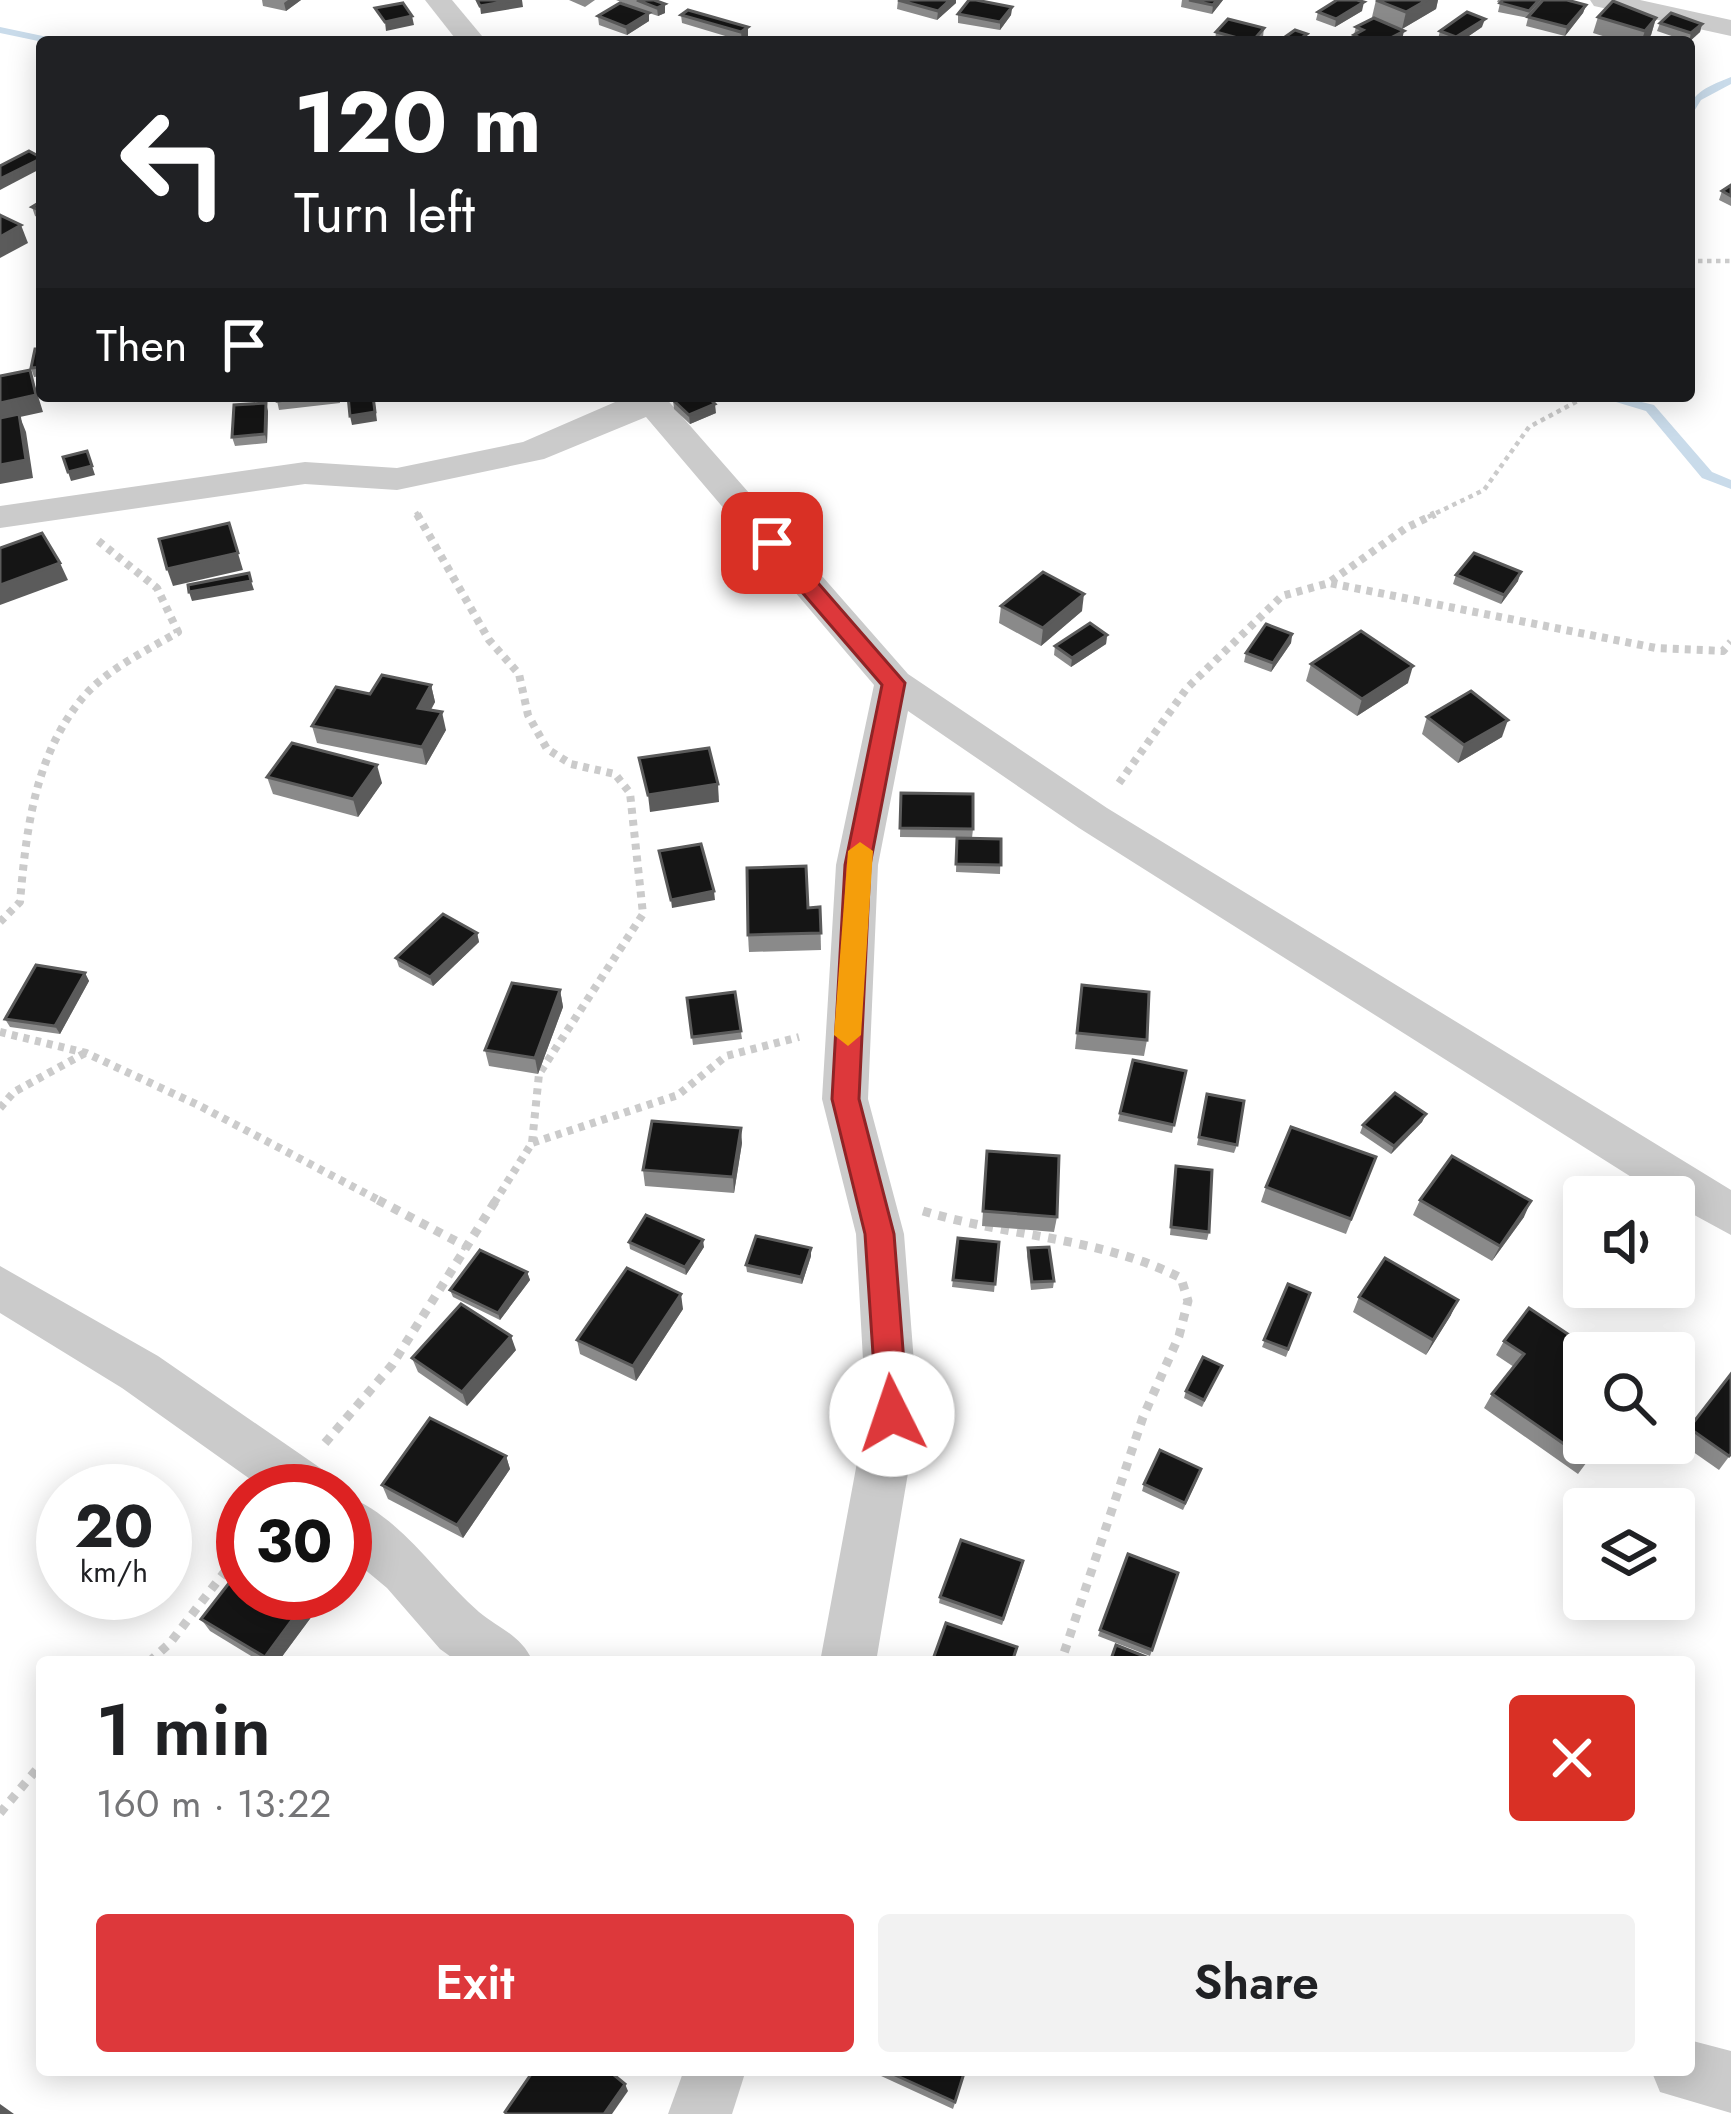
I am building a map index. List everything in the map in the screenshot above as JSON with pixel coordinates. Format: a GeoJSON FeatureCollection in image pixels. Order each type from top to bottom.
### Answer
{"type":"FeatureCollection","features":[{"type":"Feature","properties":{"kind":"street"},"geometry":{"type":"LineString","coordinates":[[438,0],[468,36]]}},
{"type":"Feature","properties":{"kind":"street"},"geometry":{"type":"LineString","coordinates":[[1603,0],[1731,28]]}},
{"type":"Feature","properties":{"kind":"street"},"geometry":{"type":"LineString","coordinates":[[0,517],[305,473],[398,479],[532,451],[643,402]]}},
{"type":"Feature","properties":{"kind":"street"},"geometry":{"type":"LineString","coordinates":[[650,402],[894,683],[1093,818],[1731,1215]]}},
{"type":"Feature","properties":{"kind":"street"},"geometry":{"type":"LineString","coordinates":[[849,1656],[892,1414],[880,1234],[845,1099],[857,865],[894,683]]}},
{"type":"Feature","properties":{"kind":"street"},"geometry":{"type":"LineString","coordinates":[[0,1287],[140,1372],[272,1464]]}},
{"type":"Feature","properties":{"kind":"street"},"geometry":{"type":"LineString","coordinates":[[372,1542],[406,1570],[459,1630],[497,1656]]}},
{"type":"Feature","properties":{"kind":"street"},"geometry":{"type":"LineString","coordinates":[[1695,2073],[1731,2082]]}},
{"type":"Feature","properties":{"kind":"street"},"geometry":{"type":"LineString","coordinates":[[700,2114],[713,2076]]}},
{"type":"Feature","properties":{"kind":"path"},"geometry":{"type":"LineString","coordinates":[[1695,261],[1731,261]]}},
{"type":"Feature","properties":{"kind":"path"},"geometry":{"type":"LineString","coordinates":[[1093,818],[1187,688],[1282,596],[1329,583],[1406,528],[1484,490],[1529,428],[1576,402]]}},
{"type":"Feature","properties":{"kind":"path"},"geometry":{"type":"LineString","coordinates":[[318,1464],[392,1365],[532,1143],[539,1074],[643,914],[630,793],[615,774],[571,764],[547,749],[528,715],[519,674],[489,640],[398,479]]}},
{"type":"Feature","properties":{"kind":"path"},"geometry":{"type":"LineString","coordinates":[[0,922],[20,902],[27,818],[41,773],[80,700],[119,668],[178,632],[172,604],[140,571],[74,519],[69,506]]}},
{"type":"Feature","properties":{"kind":"path"},"geometry":{"type":"LineString","coordinates":[[1329,583],[1656,648],[1723,651],[1731,641]]}},
{"type":"Feature","properties":{"kind":"path"},"geometry":{"type":"LineString","coordinates":[[532,1143],[678,1094],[726,1056],[781,1039],[848,1030]]}},
{"type":"Feature","properties":{"kind":"path"},"geometry":{"type":"LineString","coordinates":[[0,1032],[86,1053],[200,1106],[467,1246]]}},
{"type":"Feature","properties":{"kind":"path"},"geometry":{"type":"LineString","coordinates":[[0,1108],[14,1092],[86,1053]]}},
{"type":"Feature","properties":{"kind":"path"},"geometry":{"type":"LineString","coordinates":[[869,1197],[967,1225],[1081,1240],[1154,1262],[1181,1278],[1188,1301],[1179,1336],[1136,1435],[1063,1656]]}},
{"type":"Feature","properties":{"kind":"path"},"geometry":{"type":"LineString","coordinates":[[156,1656],[216,1583]]}},
{"type":"Feature","properties":{"kind":"path"},"geometry":{"type":"LineString","coordinates":[[0,1813],[36,1769]]}},
{"type":"Feature","properties":{"kind":"building"},"geometry":{"type":"Polygon","coordinates":[[[477,0],[514,0],[480,6],[477,0]]]}},
{"type":"Feature","properties":{"kind":"building"},"geometry":{"type":"Polygon","coordinates":[[[637,0],[654,0],[665,4],[657,8],[637,0]]]}},
{"type":"Feature","properties":{"kind":"building"},"geometry":{"type":"Polygon","coordinates":[[[898,0],[950,0],[938,11],[898,0]]]}},
{"type":"Feature","properties":{"kind":"building"},"geometry":{"type":"Polygon","coordinates":[[[969,0],[1012,7],[1000,22],[958,14],[969,0]]]}},
{"type":"Feature","properties":{"kind":"building"},"geometry":{"type":"Polygon","coordinates":[[[1337,0],[1364,2],[1336,19],[1318,12],[1337,0]]]}},
{"type":"Feature","properties":{"kind":"building"},"geometry":{"type":"Polygon","coordinates":[[[1376,0],[1427,0],[1406,12],[1376,0]]]}},
{"type":"Feature","properties":{"kind":"building"},"geometry":{"type":"Polygon","coordinates":[[[1539,0],[1529,11],[1500,3],[1539,0]]]}},
{"type":"Feature","properties":{"kind":"building"},"geometry":{"type":"Polygon","coordinates":[[[1543,0],[1586,5],[1567,27],[1528,17],[1543,0]]]}},
{"type":"Feature","properties":{"kind":"building"},"geometry":{"type":"Polygon","coordinates":[[[1613,1],[1656,18],[1645,31],[1598,17],[1613,1]]]}},
{"type":"Feature","properties":{"kind":"building"},"geometry":{"type":"Polygon","coordinates":[[[403,3],[412,16],[385,22],[375,8],[403,3]]]}},
{"type":"Feature","properties":{"kind":"building"},"geometry":{"type":"Polygon","coordinates":[[[620,3],[649,13],[626,27],[598,16],[620,3]]]}},
{"type":"Feature","properties":{"kind":"building"},"geometry":{"type":"Polygon","coordinates":[[[688,10],[748,27],[741,32],[681,15],[688,10]]]}},
{"type":"Feature","properties":{"kind":"building"},"geometry":{"type":"Polygon","coordinates":[[[1467,12],[1485,19],[1458,36],[1440,31],[1467,12]]]}},
{"type":"Feature","properties":{"kind":"building"},"geometry":{"type":"Polygon","coordinates":[[[1671,13],[1702,24],[1691,33],[1660,23],[1671,13]]]}},
{"type":"Feature","properties":{"kind":"building"},"geometry":{"type":"Polygon","coordinates":[[[1374,18],[1404,31],[1394,36],[1356,36],[1363,30],[1356,27],[1374,18]]]}},
{"type":"Feature","properties":{"kind":"building"},"geometry":{"type":"Polygon","coordinates":[[[1228,19],[1264,28],[1257,36],[1216,32],[1228,19]]]}},
{"type":"Feature","properties":{"kind":"building"},"geometry":{"type":"Polygon","coordinates":[[[29,151],[36,155],[36,161],[0,179],[0,166],[29,151]]]}},
{"type":"Feature","properties":{"kind":"building"},"geometry":{"type":"Polygon","coordinates":[[[0,215],[21,225],[0,237],[0,215]]]}},
{"type":"Feature","properties":{"kind":"building"},"geometry":{"type":"Polygon","coordinates":[[[30,370],[36,395],[0,403],[0,376],[30,370]]]}},
{"type":"Feature","properties":{"kind":"building"},"geometry":{"type":"Polygon","coordinates":[[[349,402],[374,402],[375,412],[350,416],[349,402]]]}},
{"type":"Feature","properties":{"kind":"building"},"geometry":{"type":"Polygon","coordinates":[[[675,402],[715,404],[689,415],[675,402]]]}},
{"type":"Feature","properties":{"kind":"building"},"geometry":{"type":"Polygon","coordinates":[[[266,403],[265,434],[232,437],[234,405],[266,403]]]}},
{"type":"Feature","properties":{"kind":"building"},"geometry":{"type":"Polygon","coordinates":[[[19,414],[26,460],[0,465],[0,418],[19,414]]]}},
{"type":"Feature","properties":{"kind":"building"},"geometry":{"type":"Polygon","coordinates":[[[87,451],[92,466],[68,472],[63,457],[87,451]]]}},
{"type":"Feature","properties":{"kind":"building"},"geometry":{"type":"Polygon","coordinates":[[[229,523],[238,553],[167,569],[159,539],[229,523]]]}},
{"type":"Feature","properties":{"kind":"building"},"geometry":{"type":"Polygon","coordinates":[[[42,533],[60,563],[0,585],[0,548],[42,533]]]}},
{"type":"Feature","properties":{"kind":"building"},"geometry":{"type":"Polygon","coordinates":[[[1474,553],[1521,572],[1504,595],[1456,575],[1474,553]]]}},
{"type":"Feature","properties":{"kind":"building"},"geometry":{"type":"Polygon","coordinates":[[[1043,572],[1084,594],[1043,628],[1001,606],[1043,572]]]}},
{"type":"Feature","properties":{"kind":"building"},"geometry":{"type":"Polygon","coordinates":[[[249,573],[251,581],[189,592],[188,585],[249,573]]]}},
{"type":"Feature","properties":{"kind":"building"},"geometry":{"type":"Polygon","coordinates":[[[1090,623],[1107,635],[1072,658],[1055,646],[1090,623]]]}},
{"type":"Feature","properties":{"kind":"building"},"geometry":{"type":"Polygon","coordinates":[[[1266,624],[1292,634],[1273,663],[1246,653],[1266,624]]]}},
{"type":"Feature","properties":{"kind":"building"},"geometry":{"type":"Polygon","coordinates":[[[1361,631],[1413,666],[1362,699],[1311,664],[1361,631]]]}},
{"type":"Feature","properties":{"kind":"building"},"geometry":{"type":"Polygon","coordinates":[[[382,675],[431,685],[418,708],[442,712],[422,747],[312,726],[336,687],[370,694],[382,675]]]}},
{"type":"Feature","properties":{"kind":"building"},"geometry":{"type":"Polygon","coordinates":[[[1471,691],[1508,720],[1464,745],[1427,717],[1471,691]]]}},
{"type":"Feature","properties":{"kind":"building"},"geometry":{"type":"Polygon","coordinates":[[[292,743],[377,765],[353,799],[267,777],[292,743]]]}},
{"type":"Feature","properties":{"kind":"building"},"geometry":{"type":"Polygon","coordinates":[[[709,748],[718,784],[648,795],[639,758],[709,748]]]}},
{"type":"Feature","properties":{"kind":"building"},"geometry":{"type":"Polygon","coordinates":[[[901,793],[973,794],[973,829],[900,828],[901,793]]]}},
{"type":"Feature","properties":{"kind":"building"},"geometry":{"type":"Polygon","coordinates":[[[957,838],[1001,839],[1001,865],[956,864],[957,838]]]}},
{"type":"Feature","properties":{"kind":"building"},"geometry":{"type":"Polygon","coordinates":[[[701,844],[714,891],[671,900],[659,851],[701,844]]]}},
{"type":"Feature","properties":{"kind":"building"},"geometry":{"type":"Polygon","coordinates":[[[806,866],[808,908],[820,907],[821,933],[748,935],[747,868],[806,866]]]}},
{"type":"Feature","properties":{"kind":"building"},"geometry":{"type":"Polygon","coordinates":[[[443,914],[477,933],[430,977],[396,958],[443,914]]]}},
{"type":"Feature","properties":{"kind":"building"},"geometry":{"type":"Polygon","coordinates":[[[36,965],[85,973],[55,1026],[5,1019],[36,965]]]}},
{"type":"Feature","properties":{"kind":"building"},"geometry":{"type":"Polygon","coordinates":[[[512,983],[560,990],[535,1058],[485,1050],[512,983]]]}},
{"type":"Feature","properties":{"kind":"building"},"geometry":{"type":"Polygon","coordinates":[[[1082,985],[1149,992],[1147,1040],[1077,1033],[1082,985]]]}},
{"type":"Feature","properties":{"kind":"building"},"geometry":{"type":"Polygon","coordinates":[[[735,992],[741,1031],[692,1037],[687,998],[735,992]]]}},
{"type":"Feature","properties":{"kind":"building"},"geometry":{"type":"Polygon","coordinates":[[[1133,1060],[1186,1071],[1174,1125],[1120,1113],[1133,1060]]]}},
{"type":"Feature","properties":{"kind":"building"},"geometry":{"type":"Polygon","coordinates":[[[1395,1093],[1426,1114],[1394,1146],[1363,1125],[1395,1093]]]}},
{"type":"Feature","properties":{"kind":"building"},"geometry":{"type":"Polygon","coordinates":[[[1207,1094],[1244,1101],[1237,1145],[1199,1137],[1207,1094]]]}},
{"type":"Feature","properties":{"kind":"building"},"geometry":{"type":"Polygon","coordinates":[[[652,1121],[741,1128],[733,1177],[643,1170],[652,1121]]]}},
{"type":"Feature","properties":{"kind":"building"},"geometry":{"type":"Polygon","coordinates":[[[1291,1127],[1376,1157],[1351,1219],[1266,1187],[1291,1127]]]}},
{"type":"Feature","properties":{"kind":"building"},"geometry":{"type":"Polygon","coordinates":[[[987,1151],[1059,1156],[1057,1217],[983,1211],[987,1151]]]}},
{"type":"Feature","properties":{"kind":"building"},"geometry":{"type":"Polygon","coordinates":[[[1452,1156],[1531,1201],[1500,1246],[1420,1200],[1452,1156]]]}},
{"type":"Feature","properties":{"kind":"building"},"geometry":{"type":"Polygon","coordinates":[[[1176,1166],[1212,1170],[1209,1232],[1171,1227],[1176,1166]]]}},
{"type":"Feature","properties":{"kind":"building"},"geometry":{"type":"Polygon","coordinates":[[[646,1215],[703,1240],[685,1267],[629,1242],[646,1215]]]}},
{"type":"Feature","properties":{"kind":"building"},"geometry":{"type":"Polygon","coordinates":[[[756,1236],[811,1248],[801,1277],[746,1265],[756,1236]]]}},
{"type":"Feature","properties":{"kind":"building"},"geometry":{"type":"Polygon","coordinates":[[[958,1238],[999,1242],[995,1284],[953,1280],[958,1238]]]}},
{"type":"Feature","properties":{"kind":"building"},"geometry":{"type":"Polygon","coordinates":[[[1049,1247],[1054,1281],[1032,1282],[1028,1248],[1049,1247]]]}},
{"type":"Feature","properties":{"kind":"building"},"geometry":{"type":"Polygon","coordinates":[[[480,1250],[527,1272],[498,1313],[450,1290],[480,1250]]]}},
{"type":"Feature","properties":{"kind":"building"},"geometry":{"type":"Polygon","coordinates":[[[1385,1258],[1458,1300],[1433,1340],[1359,1297],[1385,1258]]]}},
{"type":"Feature","properties":{"kind":"building"},"geometry":{"type":"Polygon","coordinates":[[[627,1268],[681,1294],[633,1366],[577,1340],[627,1268]]]}},
{"type":"Feature","properties":{"kind":"building"},"geometry":{"type":"Polygon","coordinates":[[[1288,1284],[1310,1293],[1288,1349],[1264,1340],[1288,1284]]]}},
{"type":"Feature","properties":{"kind":"building"},"geometry":{"type":"Polygon","coordinates":[[[461,1304],[511,1336],[462,1392],[412,1358],[461,1304]]]}},
{"type":"Feature","properties":{"kind":"building"},"geometry":{"type":"Polygon","coordinates":[[[1529,1308],[1565,1332],[1563,1443],[1492,1394],[1524,1354],[1504,1341],[1529,1308]]]}},
{"type":"Feature","properties":{"kind":"building"},"geometry":{"type":"Polygon","coordinates":[[[1203,1357],[1222,1366],[1204,1400],[1186,1391],[1203,1357]]]}},
{"type":"Feature","properties":{"kind":"building"},"geometry":{"type":"Polygon","coordinates":[[[1731,1374],[1731,1454],[1695,1432],[1695,1420],[1731,1374]]]}},
{"type":"Feature","properties":{"kind":"building"},"geometry":{"type":"Polygon","coordinates":[[[430,1418],[506,1456],[457,1525],[382,1485],[430,1418]]]}},
{"type":"Feature","properties":{"kind":"building"},"geometry":{"type":"Polygon","coordinates":[[[1160,1450],[1201,1469],[1185,1503],[1144,1484],[1160,1450]]]}},
{"type":"Feature","properties":{"kind":"building"},"geometry":{"type":"Polygon","coordinates":[[[961,1540],[1023,1561],[1003,1619],[940,1597],[961,1540]]]}},
{"type":"Feature","properties":{"kind":"building"},"geometry":{"type":"Polygon","coordinates":[[[1128,1554],[1178,1573],[1152,1650],[1100,1630],[1128,1554]]]}},
{"type":"Feature","properties":{"kind":"building"},"geometry":{"type":"Polygon","coordinates":[[[216,1600],[216,1620],[292,1620],[263,1656],[201,1619],[216,1600]]]}},
{"type":"Feature","properties":{"kind":"building"},"geometry":{"type":"Polygon","coordinates":[[[946,1623],[1017,1647],[1014,1656],[934,1656],[946,1623]]]}},
{"type":"Feature","properties":{"kind":"building"},"geometry":{"type":"Polygon","coordinates":[[[1116,1645],[1144,1656],[1112,1656],[1116,1645]]]}},
{"type":"Feature","properties":{"kind":"building"},"geometry":{"type":"Polygon","coordinates":[[[530,2076],[615,2076],[625,2084],[604,2114],[505,2112],[530,2076]]]}},
{"type":"Feature","properties":{"kind":"building"},"geometry":{"type":"Polygon","coordinates":[[[897,2076],[963,2076],[955,2102],[897,2076]]]}},
{"type":"Feature","properties":{"kind":"waterway"},"geometry":{"type":"LineString","coordinates":[[0,30],[36,38]]}},
{"type":"Feature","properties":{"kind":"waterway"},"geometry":{"type":"LineString","coordinates":[[1695,101],[1731,80]]}},
{"type":"Feature","properties":{"kind":"waterway"},"geometry":{"type":"LineString","coordinates":[[1626,402],[1650,408],[1707,475],[1731,485]]}},
{"type":"Feature","properties":{"kind":"slow traffic"},"geometry":{"type":"LineString","coordinates":[[848,1035],[860,851]]}},
{"type":"Feature","properties":{"kind":"route"},"geometry":{"type":"LineString","coordinates":[[772,543],[894,683],[857,865],[845,1099],[880,1234],[892,1414]]}}]}
